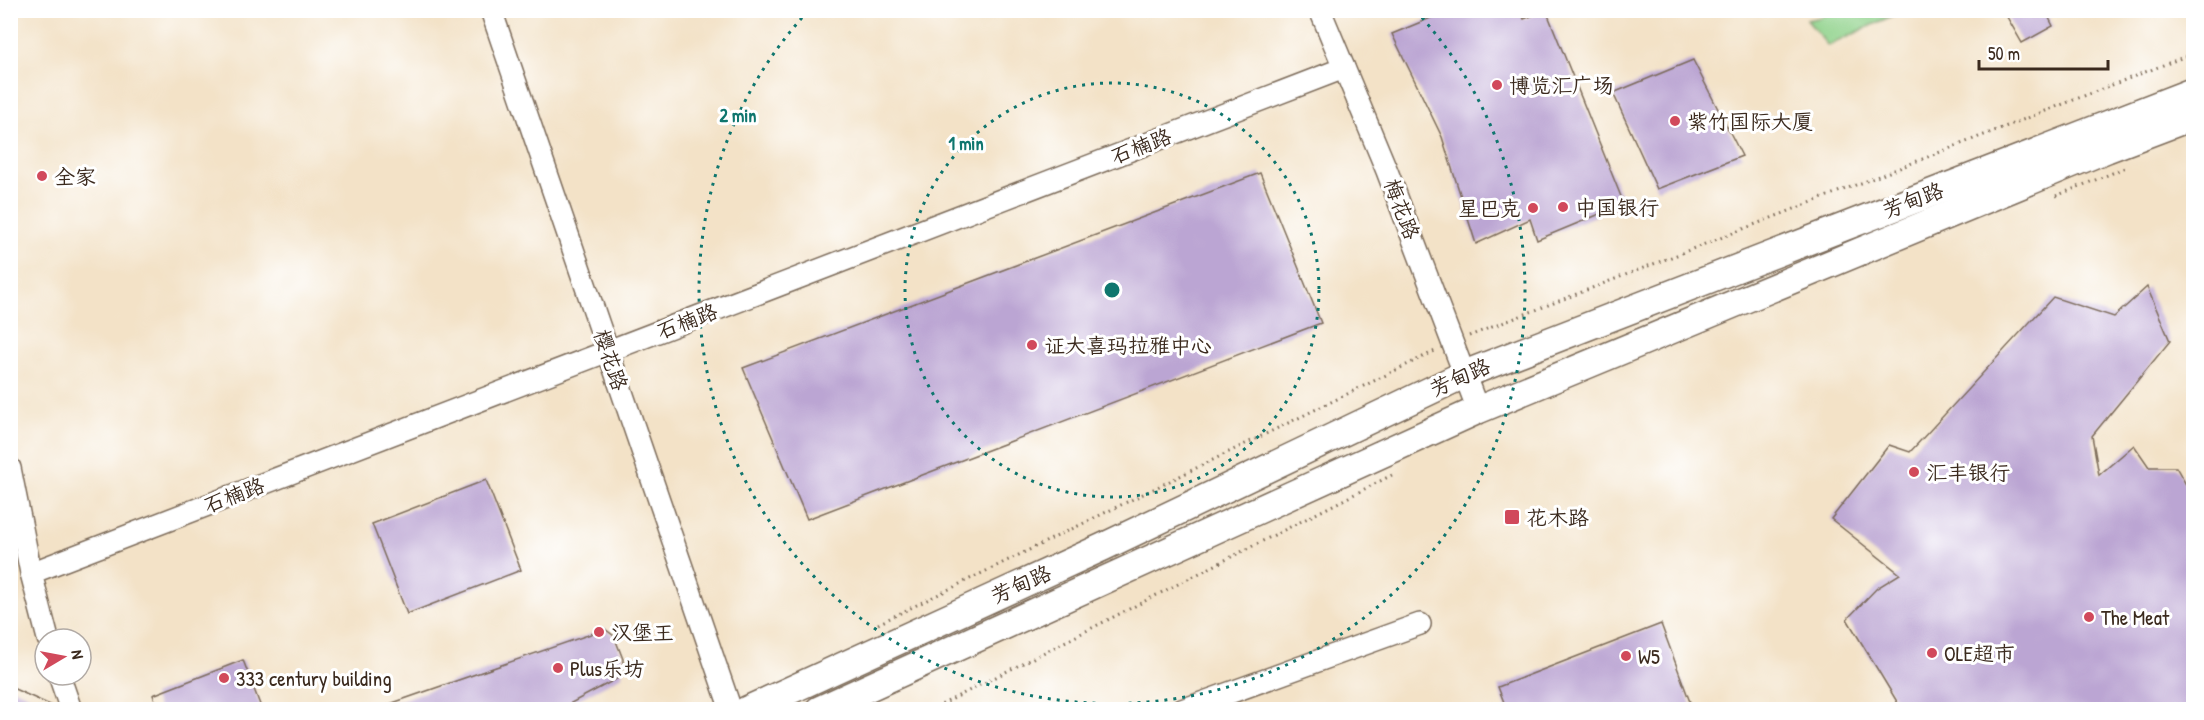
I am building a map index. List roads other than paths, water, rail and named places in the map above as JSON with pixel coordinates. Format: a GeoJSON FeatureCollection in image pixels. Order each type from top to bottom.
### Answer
{"type":"FeatureCollection","features":[{"type":"Feature","properties":{"kind":"main road","name":"芳甸路"},"geometry":{"type":"LineString","coordinates":[[747,710],[1103,547],[1465,374],[2193,91]]}},
{"type":"Feature","properties":{"kind":"main road","name":"芳甸路"},"geometry":{"type":"LineString","coordinates":[[819,710],[1478,410],[2009,189],[2193,116]]}},
{"type":"Feature","properties":{"kind":"street","name":"樱花路"},"geometry":{"type":"LineString","coordinates":[[491,10],[731,710]]}},
{"type":"Feature","properties":{"kind":"street","name":"梅花路"},"geometry":{"type":"LineString","coordinates":[[1320,10],[1391,182],[1478,410]]}},
{"type":"Feature","properties":{"kind":"street","name":"石楠路"},"geometry":{"type":"LineString","coordinates":[[31,573],[1344,68]]}},
{"type":"Feature","properties":{"kind":"street"},"geometry":{"type":"LineString","coordinates":[[10,468],[31,573],[45,627]]}},
{"type":"Feature","properties":{"kind":"street"},"geometry":{"type":"LineString","coordinates":[[1182,710],[1420,624]]}},
{"type":"Feature","properties":{"kind":"street"},"geometry":{"type":"LineString","coordinates":[[63,687],[71,710]]}},
{"type":"Feature","properties":{"kind":"place","name":"博览汇广场"},"geometry":{"type":"Point","coordinates":[1497,85]}},
{"type":"Feature","properties":{"kind":"place","name":"紫竹国际大厦"},"geometry":{"type":"Point","coordinates":[1675,121]}},
{"type":"Feature","properties":{"kind":"place","name":"全家"},"geometry":{"type":"Point","coordinates":[42,176]}},
{"type":"Feature","properties":{"kind":"place","name":"中国银行"},"geometry":{"type":"Point","coordinates":[1563,207]}},
{"type":"Feature","properties":{"kind":"place","name":"星巴克"},"geometry":{"type":"Point","coordinates":[1533,208]}},
{"type":"Feature","properties":{"kind":"place","name":"证大喜玛拉雅中心"},"geometry":{"type":"Point","coordinates":[1032,345]}},
{"type":"Feature","properties":{"kind":"place","name":"汇丰银行"},"geometry":{"type":"Point","coordinates":[1914,472]}},
{"type":"Feature","properties":{"kind":"place","name":"花木路"},"geometry":{"type":"Point","coordinates":[1512,517]}},
{"type":"Feature","properties":{"kind":"place","name":"The Meat"},"geometry":{"type":"Point","coordinates":[2089,617]}},
{"type":"Feature","properties":{"kind":"place","name":"汉堡王"},"geometry":{"type":"Point","coordinates":[599,632]}},
{"type":"Feature","properties":{"kind":"place","name":"OLE超市"},"geometry":{"type":"Point","coordinates":[1932,653]}},
{"type":"Feature","properties":{"kind":"place","name":"W5"},"geometry":{"type":"Point","coordinates":[1626,656]}},
{"type":"Feature","properties":{"kind":"place","name":"Plus乐坊"},"geometry":{"type":"Point","coordinates":[558,668]}},
{"type":"Feature","properties":{"kind":"place","name":"333 century building"},"geometry":{"type":"Point","coordinates":[224,678]}}]}
